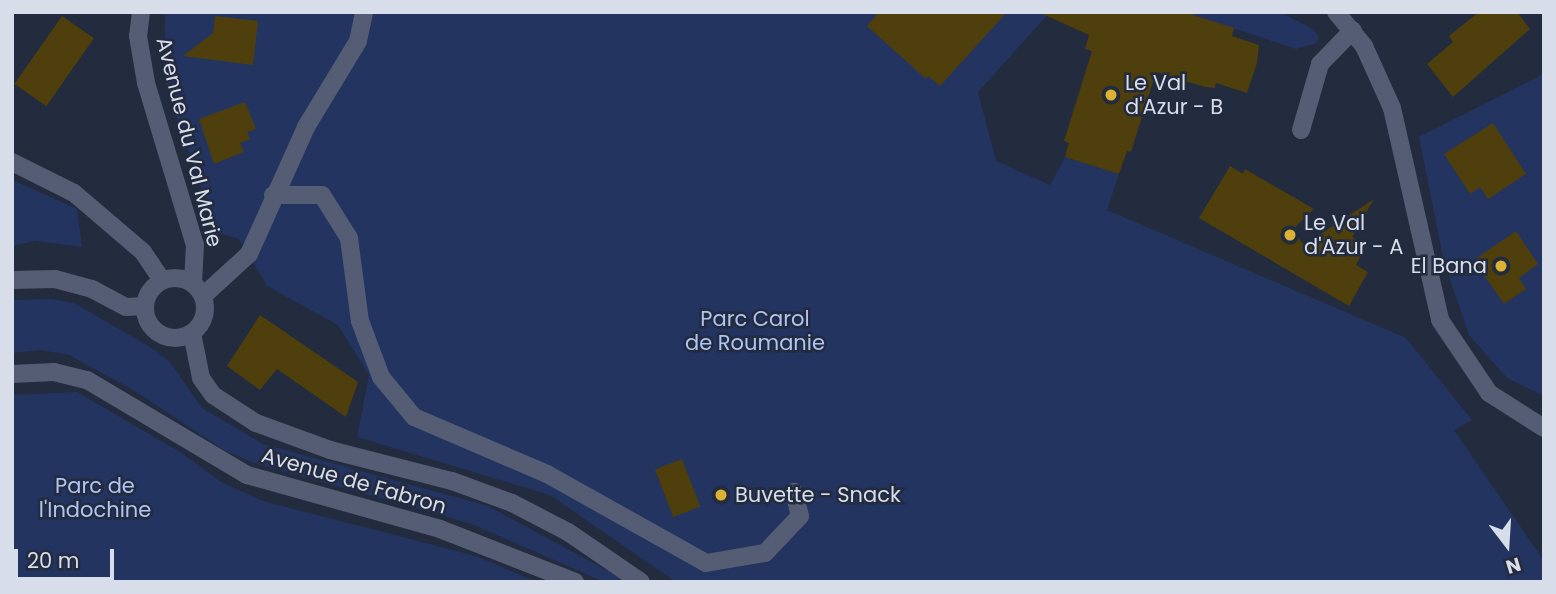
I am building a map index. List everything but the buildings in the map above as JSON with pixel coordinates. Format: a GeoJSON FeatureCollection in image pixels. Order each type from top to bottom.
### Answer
{"type":"FeatureCollection","features":[{"type":"Feature","properties":{"kind":"street","name":"Avenue du Val Marie"},"geometry":{"type":"LineString","coordinates":[[141,12],[138,36],[146,83],[195,245],[198,290]]}},
{"type":"Feature","properties":{"kind":"street"},"geometry":{"type":"LineString","coordinates":[[198,290],[249,254],[265,224],[272,195],[306,127],[358,41],[364,12]]}},
{"type":"Feature","properties":{"kind":"street"},"geometry":{"type":"LineString","coordinates":[[1336,12],[1353,30],[1380,77],[1392,107],[1440,320],[1489,393],[1544,428]]}},
{"type":"Feature","properties":{"kind":"street"},"geometry":{"type":"LineString","coordinates":[[1301,130],[1320,64],[1353,30]]}},
{"type":"Feature","properties":{"kind":"street"},"geometry":{"type":"LineString","coordinates":[[12,162],[74,193],[144,252],[162,280]]}},
{"type":"Feature","properties":{"kind":"street"},"geometry":{"type":"LineString","coordinates":[[272,195],[322,195],[349,238],[360,321],[381,377],[414,417],[547,474],[706,563],[765,554],[800,516],[794,492]]}},
{"type":"Feature","properties":{"kind":"street"},"geometry":{"type":"LineString","coordinates":[[173,278],[198,290],[205,313],[192,333],[174,337],[156,331],[145,306],[148,296],[162,280],[173,278]]}},
{"type":"Feature","properties":{"kind":"street"},"geometry":{"type":"LineString","coordinates":[[12,281],[55,279],[92,289],[126,307],[145,306]]}},
{"type":"Feature","properties":{"kind":"street","name":"Avenue de Fabron"},"geometry":{"type":"LineString","coordinates":[[192,333],[199,370],[213,395],[256,423],[330,450],[452,481],[512,503],[568,532],[641,582]]}},
{"type":"Feature","properties":{"kind":"street","name":"Avenue de Fabron"},"geometry":{"type":"LineString","coordinates":[[12,374],[54,372],[87,380],[247,475],[440,529],[575,582]]}},
{"type":"Feature","properties":{"kind":"green space","name":"Parc Carol de Roumanie"},"geometry":{"type":"Polygon","coordinates":[[[165,12],[1050,12],[978,92],[996,161],[1050,185],[1065,157],[1119,174],[1107,210],[1406,338],[1472,420],[1454,430],[1544,561],[1544,582],[676,582],[550,495],[357,437],[369,375],[338,325],[267,286],[239,239],[216,232],[164,78],[165,12]]]}},
{"type":"Feature","properties":{"kind":"green space"},"geometry":{"type":"Polygon","coordinates":[[[1184,12],[1280,12],[1313,29],[1319,37],[1316,43],[1296,49],[1184,12]]]}},
{"type":"Feature","properties":{"kind":"green space"},"geometry":{"type":"Polygon","coordinates":[[[1544,74],[1544,396],[1507,378],[1469,335],[1444,262],[1419,137],[1544,74]]]}},
{"type":"Feature","properties":{"kind":"green space"},"geometry":{"type":"Polygon","coordinates":[[[12,180],[77,209],[82,247],[35,241],[12,246],[12,180]]]}},
{"type":"Feature","properties":{"kind":"green space"},"geometry":{"type":"Polygon","coordinates":[[[51,299],[74,303],[150,347],[170,362],[202,408],[263,444],[488,506],[628,582],[604,582],[472,524],[254,463],[224,450],[135,391],[69,355],[41,350],[12,353],[12,300],[51,299]]]}},
{"type":"Feature","properties":{"kind":"green space","name":"Parc de l'Indochine"},"geometry":{"type":"Polygon","coordinates":[[[77,392],[180,452],[221,482],[263,501],[476,556],[537,582],[12,582],[12,395],[77,392]]]}},
{"type":"Feature","properties":{"kind":"place","name":"Le Val d'Azur - B"},"geometry":{"type":"Point","coordinates":[1111,95]}},
{"type":"Feature","properties":{"kind":"place","name":"Le Val d'Azur - A"},"geometry":{"type":"Point","coordinates":[1290,235]}},
{"type":"Feature","properties":{"kind":"place","name":"El Bana"},"geometry":{"type":"Point","coordinates":[1501,266]}},
{"type":"Feature","properties":{"kind":"place","name":"Buvette - Snack"},"geometry":{"type":"Point","coordinates":[721,495]}}]}
